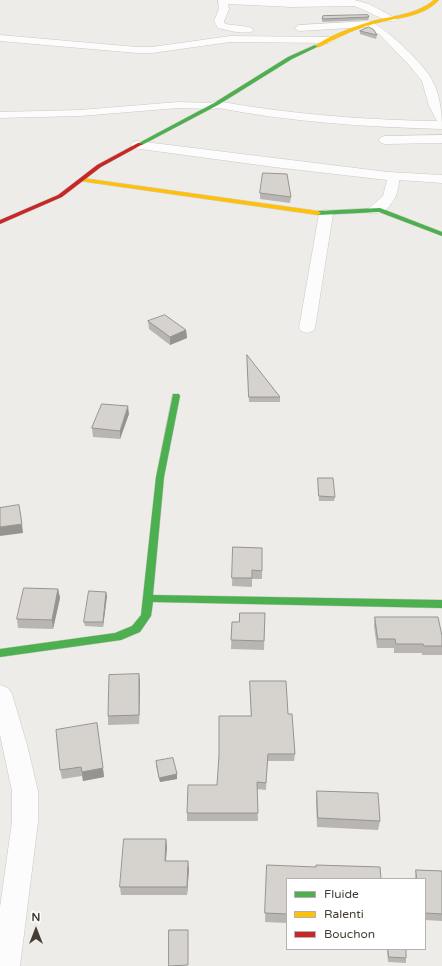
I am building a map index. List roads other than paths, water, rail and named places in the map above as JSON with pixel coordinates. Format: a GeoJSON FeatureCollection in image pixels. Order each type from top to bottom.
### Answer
{"type":"FeatureCollection","features":[{"type":"Feature","properties":{"kind":"street"},"geometry":{"type":"LineString","coordinates":[[429,0],[437,0]]}},
{"type":"Feature","properties":{"kind":"street"},"geometry":{"type":"LineString","coordinates":[[290,28],[369,24],[422,11],[437,0]]}},
{"type":"Feature","properties":{"kind":"street"},"geometry":{"type":"LineString","coordinates":[[284,39],[221,26],[219,21],[224,9],[223,1],[299,4],[364,3],[392,19]]}},
{"type":"Feature","properties":{"kind":"street"},"geometry":{"type":"LineString","coordinates":[[0,222],[60,196],[99,166],[214,105],[290,58],[369,24]]}},
{"type":"Feature","properties":{"kind":"street"},"geometry":{"type":"LineString","coordinates":[[369,24],[383,33],[414,64],[427,80],[435,106],[442,120]]}},
{"type":"Feature","properties":{"kind":"street"},"geometry":{"type":"LineString","coordinates":[[245,30],[260,29]]}},
{"type":"Feature","properties":{"kind":"street"},"geometry":{"type":"LineString","coordinates":[[0,38],[26,39],[137,50],[152,50],[230,39],[329,40]]}},
{"type":"Feature","properties":{"kind":"street"},"geometry":{"type":"LineString","coordinates":[[0,115],[80,113],[178,105],[214,105],[250,111],[341,121],[442,125]]}},
{"type":"Feature","properties":{"kind":"street"},"geometry":{"type":"LineString","coordinates":[[385,140],[442,139]]}},
{"type":"Feature","properties":{"kind":"street"},"geometry":{"type":"LineString","coordinates":[[137,145],[214,156],[394,176],[442,179]]}},
{"type":"Feature","properties":{"kind":"street"},"geometry":{"type":"LineString","coordinates":[[374,210],[390,199],[394,176]]}},
{"type":"Feature","properties":{"kind":"street"},"geometry":{"type":"LineString","coordinates":[[82,180],[270,208],[326,214],[380,210],[442,234]]}},
{"type":"Feature","properties":{"kind":"street"},"geometry":{"type":"LineString","coordinates":[[307,328],[326,214]]}},
{"type":"Feature","properties":{"kind":"street"},"geometry":{"type":"LineString","coordinates":[[0,653],[117,637],[136,629],[146,616],[160,477],[176,396]]}},
{"type":"Feature","properties":{"kind":"street"},"geometry":{"type":"LineString","coordinates":[[148,598],[442,604]]}},
{"type":"Feature","properties":{"kind":"street"},"geometry":{"type":"LineString","coordinates":[[0,694],[15,746],[24,791],[25,822],[6,966]]}}]}
